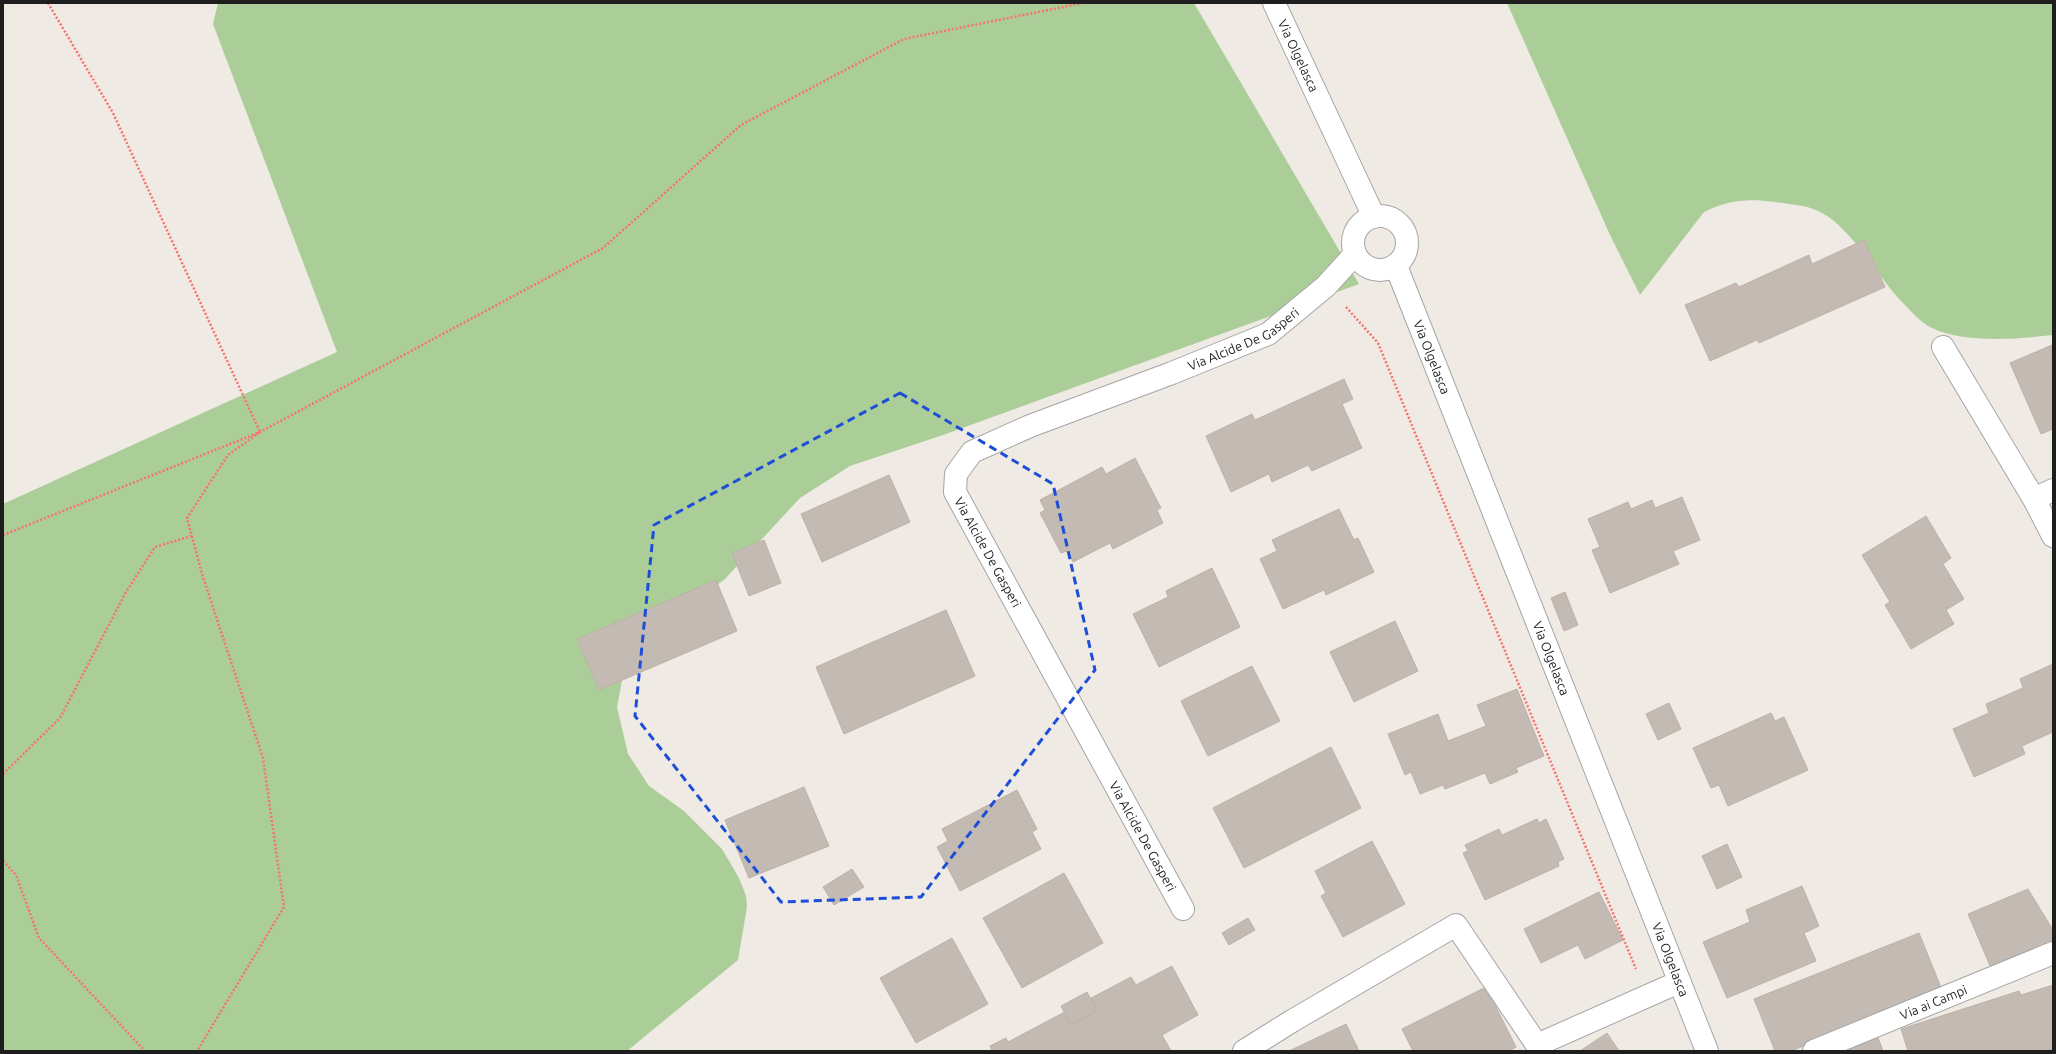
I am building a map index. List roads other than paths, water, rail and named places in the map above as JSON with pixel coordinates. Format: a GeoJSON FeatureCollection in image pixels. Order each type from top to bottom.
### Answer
{"type":"FeatureCollection","features":[{"type":"Feature","properties":{"kind":"street","name":"Via Olgelasca"},"geometry":{"type":"LineString","coordinates":[[1274,3],[1374,216]]}},
{"type":"Feature","properties":{"kind":"street"},"geometry":{"type":"LineString","coordinates":[[1374,216],[1381,216],[1396,221],[1403,228],[1407,236],[1408,246],[1406,255],[1396,266],[1383,271],[1368,269],[1360,262],[1355,254],[1353,244],[1354,235],[1358,227],[1365,220],[1374,216]]}},
{"type":"Feature","properties":{"kind":"street","name":"Via Alcide De Gasperi"},"geometry":{"type":"LineString","coordinates":[[1183,908],[955,492],[956,474],[972,452],[979,448],[1030,426],[1172,374],[1268,334],[1326,286],[1355,254]]}},
{"type":"Feature","properties":{"kind":"street","name":"Via Olgelasca"},"geometry":{"type":"LineString","coordinates":[[1396,266],[1707,1051]]}},
{"type":"Feature","properties":{"kind":"street"},"geometry":{"type":"LineString","coordinates":[[1943,347],[2044,495],[2053,536]]}},
{"type":"Feature","properties":{"kind":"street"},"geometry":{"type":"LineString","coordinates":[[1244,1051],[1292,1020],[1456,925],[1537,1045],[1679,982]]}},
{"type":"Feature","properties":{"kind":"street","name":"Via ai Campi"},"geometry":{"type":"LineString","coordinates":[[1814,1051],[2053,953]]}}]}
